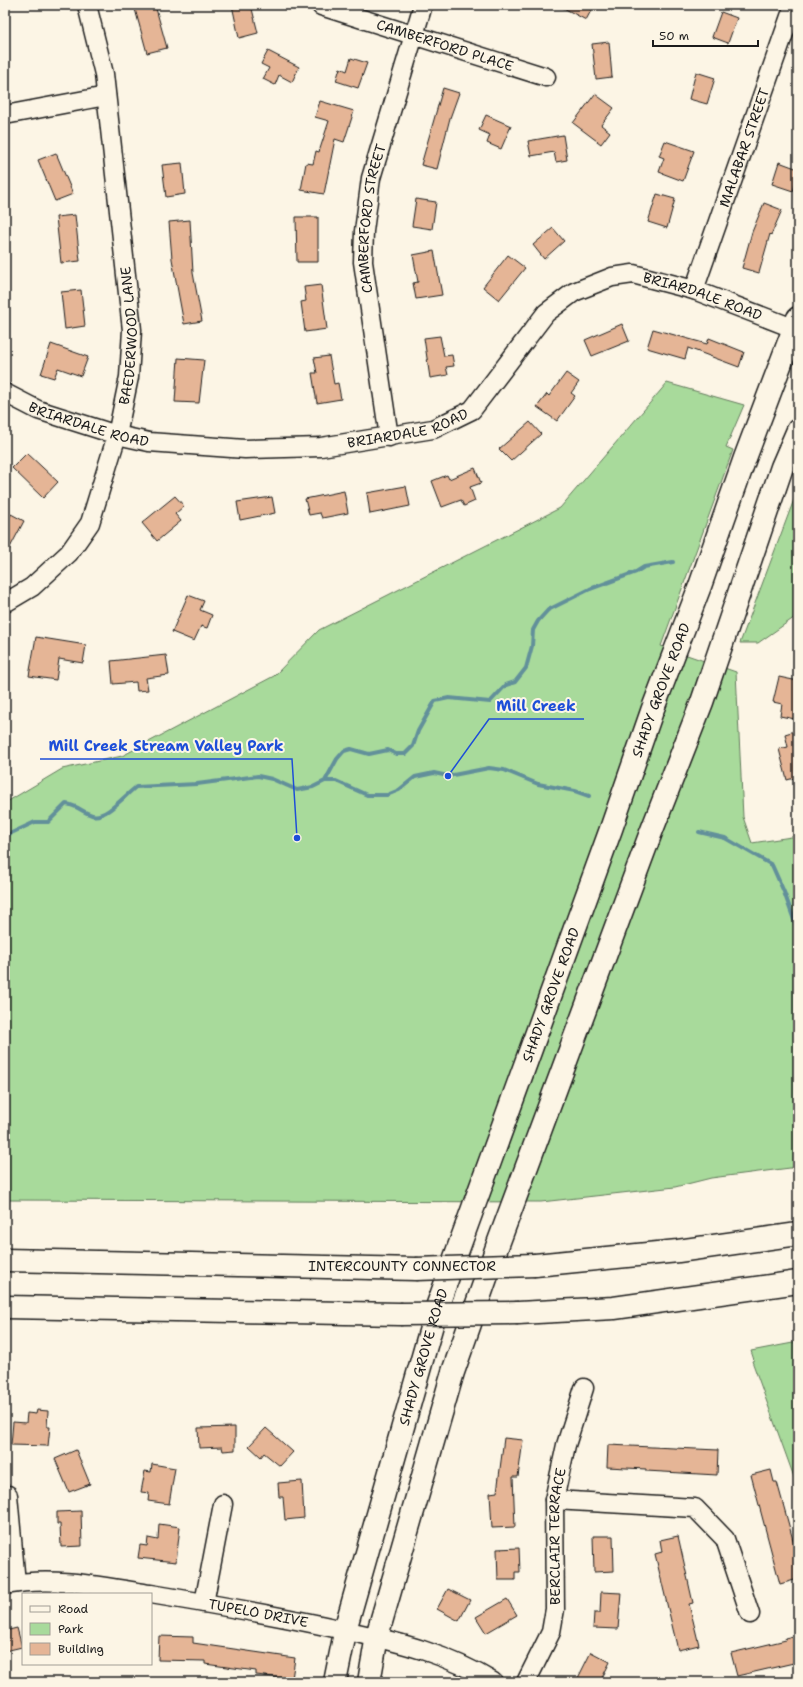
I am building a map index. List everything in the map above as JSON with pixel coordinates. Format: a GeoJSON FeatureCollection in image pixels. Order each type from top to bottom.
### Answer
{"type":"FeatureCollection","features":[{"type":"Feature","properties":{"kind":"main road","name":"SHADY GROVE ROAD"},"geometry":{"type":"LineString","coordinates":[[369,1682],[363,1634],[437,1307],[652,711],[700,586],[745,458],[797,325]]}},
{"type":"Feature","properties":{"kind":"main road","name":"SHADY GROVE ROAD"},"geometry":{"type":"LineString","coordinates":[[335,1682],[363,1634],[503,1229],[650,835],[702,702],[782,467],[798,430]]}},
{"type":"Feature","properties":{"kind":"main road","name":"INTERCOUNTY CONNECTOR"},"geometry":{"type":"LineString","coordinates":[[5,1260],[416,1269],[534,1265],[678,1251],[798,1234]]}},
{"type":"Feature","properties":{"kind":"main road"},"geometry":{"type":"LineString","coordinates":[[5,1308],[400,1314],[518,1313],[614,1308],[798,1282]]}},
{"type":"Feature","properties":{"kind":"street","name":"BAEDERWOOD LANE"},"geometry":{"type":"LineString","coordinates":[[5,603],[32,587],[70,553],[90,523],[117,435],[129,377],[132,330],[104,74],[87,5]]}},
{"type":"Feature","properties":{"kind":"street","name":"CAMBERFORD STREET"},"geometry":{"type":"LineString","coordinates":[[389,437],[363,262],[364,231],[371,178],[423,5]]}},
{"type":"Feature","properties":{"kind":"street","name":"MALABAR STREET"},"geometry":{"type":"LineString","coordinates":[[694,290],[794,5]]}},
{"type":"Feature","properties":{"kind":"street","name":"CAMBERFORD PLACE"},"geometry":{"type":"LineString","coordinates":[[321,6],[546,78]]}},
{"type":"Feature","properties":{"kind":"street"},"geometry":{"type":"LineString","coordinates":[[5,115],[106,96]]}},
{"type":"Feature","properties":{"kind":"street","name":"BRIARDALE ROAD"},"geometry":{"type":"LineString","coordinates":[[5,393],[38,410],[117,435],[149,442],[245,449],[321,447],[433,429],[472,410],[546,313],[574,292],[612,276],[633,274],[694,290],[797,325]]}},
{"type":"Feature","properties":{"kind":"street","name":"BERCLAIR TERRACE"},"geometry":{"type":"LineString","coordinates":[[526,1682],[551,1632],[555,1609],[556,1546],[553,1519],[554,1500],[566,1445],[584,1388]]}},
{"type":"Feature","properties":{"kind":"street"},"geometry":{"type":"LineString","coordinates":[[8,1495],[11,1584]]}},
{"type":"Feature","properties":{"kind":"street"},"geometry":{"type":"LineString","coordinates":[[554,1500],[696,1508],[724,1539],[750,1614]]}},
{"type":"Feature","properties":{"kind":"street"},"geometry":{"type":"LineString","coordinates":[[204,1603],[223,1504]]}},
{"type":"Feature","properties":{"kind":"street","name":"TUPELO DRIVE"},"geometry":{"type":"LineString","coordinates":[[11,1584],[68,1581],[144,1593]]}},
{"type":"Feature","properties":{"kind":"street","name":"TUPELO DRIVE"},"geometry":{"type":"LineString","coordinates":[[152,1594],[331,1626],[431,1651],[493,1682]]}},
{"type":"Feature","properties":{"kind":"green space"},"geometry":{"type":"Polygon","coordinates":[[[667,383],[744,405],[726,447],[733,450],[661,646],[736,672],[743,817],[752,843],[798,836],[798,1167],[711,1178],[675,1187],[541,1202],[5,1200],[5,803],[62,769],[122,756],[274,676],[319,630],[560,508],[667,383]]]}},
{"type":"Feature","properties":{"kind":"green space"},"geometry":{"type":"Polygon","coordinates":[[[798,489],[798,615],[758,643],[740,643],[798,489]]]}},
{"type":"Feature","properties":{"kind":"green space"},"geometry":{"type":"Polygon","coordinates":[[[798,1342],[798,1488],[752,1361],[754,1360],[751,1351],[798,1342]]]}},
{"type":"Feature","properties":{"kind":"building"},"geometry":{"type":"Polygon","coordinates":[[[155,5],[167,48],[147,53],[135,9],[155,5]]]}},
{"type":"Feature","properties":{"kind":"building"},"geometry":{"type":"Polygon","coordinates":[[[232,5],[251,5],[258,33],[239,38],[232,5]]]}},
{"type":"Feature","properties":{"kind":"building"},"geometry":{"type":"Polygon","coordinates":[[[558,5],[594,5],[586,20],[558,5]]]}},
{"type":"Feature","properties":{"kind":"building"},"geometry":{"type":"Polygon","coordinates":[[[721,12],[737,18],[728,43],[712,37],[721,12]]]}},
{"type":"Feature","properties":{"kind":"building"},"geometry":{"type":"Polygon","coordinates":[[[609,42],[612,77],[596,79],[592,44],[609,42]]]}},
{"type":"Feature","properties":{"kind":"building"},"geometry":{"type":"Polygon","coordinates":[[[268,51],[299,67],[292,82],[279,75],[275,85],[263,79],[269,68],[261,64],[268,51]]]}},
{"type":"Feature","properties":{"kind":"building"},"geometry":{"type":"Polygon","coordinates":[[[351,58],[367,63],[358,88],[336,81],[340,68],[347,71],[351,58]]]}},
{"type":"Feature","properties":{"kind":"building"},"geometry":{"type":"Polygon","coordinates":[[[696,72],[715,78],[707,104],[689,99],[696,72]]]}},
{"type":"Feature","properties":{"kind":"building"},"geometry":{"type":"Polygon","coordinates":[[[443,88],[459,93],[450,118],[437,169],[421,165],[443,88]]]}},
{"type":"Feature","properties":{"kind":"building"},"geometry":{"type":"Polygon","coordinates":[[[595,94],[614,108],[601,125],[610,132],[601,144],[573,123],[595,94]]]}},
{"type":"Feature","properties":{"kind":"building"},"geometry":{"type":"Polygon","coordinates":[[[320,101],[354,111],[344,142],[335,139],[324,194],[301,190],[306,163],[313,164],[316,151],[319,152],[329,121],[315,117],[320,101]]]}},
{"type":"Feature","properties":{"kind":"building"},"geometry":{"type":"Polygon","coordinates":[[[486,115],[511,126],[501,149],[487,143],[490,135],[479,130],[486,115]]]}},
{"type":"Feature","properties":{"kind":"building"},"geometry":{"type":"Polygon","coordinates":[[[563,135],[567,160],[556,162],[554,152],[531,156],[528,141],[563,135]]]}},
{"type":"Feature","properties":{"kind":"building"},"geometry":{"type":"Polygon","coordinates":[[[665,141],[694,151],[683,181],[659,172],[664,158],[659,156],[665,141]]]}},
{"type":"Feature","properties":{"kind":"building"},"geometry":{"type":"Polygon","coordinates":[[[56,153],[73,194],[55,201],[38,160],[56,153]]]}},
{"type":"Feature","properties":{"kind":"building"},"geometry":{"type":"Polygon","coordinates":[[[779,162],[798,169],[798,177],[793,191],[772,184],[779,162]]]}},
{"type":"Feature","properties":{"kind":"building"},"geometry":{"type":"Polygon","coordinates":[[[182,163],[185,194],[166,197],[162,165],[182,163]]]}},
{"type":"Feature","properties":{"kind":"building"},"geometry":{"type":"Polygon","coordinates":[[[657,194],[675,199],[667,228],[648,222],[657,194]]]}},
{"type":"Feature","properties":{"kind":"building"},"geometry":{"type":"Polygon","coordinates":[[[416,199],[436,202],[432,229],[412,226],[416,199]]]}},
{"type":"Feature","properties":{"kind":"building"},"geometry":{"type":"Polygon","coordinates":[[[764,203],[782,210],[771,235],[770,234],[759,273],[742,268],[752,232],[764,203]]]}},
{"type":"Feature","properties":{"kind":"building"},"geometry":{"type":"Polygon","coordinates":[[[75,215],[80,261],[61,263],[56,217],[75,215]]]}},
{"type":"Feature","properties":{"kind":"building"},"geometry":{"type":"Polygon","coordinates":[[[296,217],[318,217],[318,262],[297,262],[296,217]]]}},
{"type":"Feature","properties":{"kind":"building"},"geometry":{"type":"Polygon","coordinates":[[[190,220],[193,273],[202,321],[184,324],[172,259],[169,222],[190,220]]]}},
{"type":"Feature","properties":{"kind":"building"},"geometry":{"type":"Polygon","coordinates":[[[553,228],[564,241],[544,259],[533,245],[553,228]]]}},
{"type":"Feature","properties":{"kind":"building"},"geometry":{"type":"Polygon","coordinates":[[[434,251],[442,295],[416,299],[413,283],[418,282],[413,255],[434,251]]]}},
{"type":"Feature","properties":{"kind":"building"},"geometry":{"type":"Polygon","coordinates":[[[508,255],[525,268],[499,300],[483,287],[508,255]]]}},
{"type":"Feature","properties":{"kind":"building"},"geometry":{"type":"Polygon","coordinates":[[[321,285],[327,329],[305,332],[301,302],[306,301],[304,287],[321,285]]]}},
{"type":"Feature","properties":{"kind":"building"},"geometry":{"type":"Polygon","coordinates":[[[81,290],[85,326],[65,329],[61,292],[81,290]]]}},
{"type":"Feature","properties":{"kind":"building"},"geometry":{"type":"Polygon","coordinates":[[[622,324],[629,341],[592,356],[585,340],[622,324]]]}},
{"type":"Feature","properties":{"kind":"building"},"geometry":{"type":"Polygon","coordinates":[[[653,329],[707,344],[709,338],[744,352],[739,367],[688,348],[685,359],[647,348],[653,329]]]}},
{"type":"Feature","properties":{"kind":"building"},"geometry":{"type":"Polygon","coordinates":[[[440,336],[444,356],[452,355],[454,366],[446,367],[448,375],[430,378],[424,338],[440,336]]]}},
{"type":"Feature","properties":{"kind":"building"},"geometry":{"type":"Polygon","coordinates":[[[51,344],[88,357],[81,376],[58,368],[54,378],[41,374],[51,344]]]}},
{"type":"Feature","properties":{"kind":"building"},"geometry":{"type":"Polygon","coordinates":[[[329,356],[334,384],[338,383],[341,399],[317,403],[312,373],[317,373],[314,358],[329,356]]]}},
{"type":"Feature","properties":{"kind":"building"},"geometry":{"type":"Polygon","coordinates":[[[178,358],[204,360],[199,403],[175,402],[178,358]]]}},
{"type":"Feature","properties":{"kind":"building"},"geometry":{"type":"Polygon","coordinates":[[[566,373],[579,382],[571,393],[575,396],[557,421],[537,407],[547,394],[549,396],[566,373]]]}},
{"type":"Feature","properties":{"kind":"building"},"geometry":{"type":"Polygon","coordinates":[[[530,422],[541,434],[511,461],[499,449],[530,422]]]}},
{"type":"Feature","properties":{"kind":"building"},"geometry":{"type":"Polygon","coordinates":[[[27,453],[58,482],[43,498],[12,468],[27,453]]]}},
{"type":"Feature","properties":{"kind":"building"},"geometry":{"type":"Polygon","coordinates":[[[475,468],[481,483],[470,487],[475,501],[464,506],[461,500],[442,507],[432,481],[447,475],[449,479],[475,468]]]}},
{"type":"Feature","properties":{"kind":"building"},"geometry":{"type":"Polygon","coordinates":[[[406,486],[410,506],[370,514],[367,493],[406,486]]]}},
{"type":"Feature","properties":{"kind":"building"},"geometry":{"type":"Polygon","coordinates":[[[344,491],[348,513],[322,518],[320,513],[309,515],[305,499],[344,491]]]}},
{"type":"Feature","properties":{"kind":"building"},"geometry":{"type":"Polygon","coordinates":[[[175,496],[184,506],[175,514],[181,521],[157,541],[142,523],[175,496]]]}},
{"type":"Feature","properties":{"kind":"building"},"geometry":{"type":"Polygon","coordinates":[[[272,497],[275,513],[240,520],[237,502],[272,497]]]}},
{"type":"Feature","properties":{"kind":"building"},"geometry":{"type":"Polygon","coordinates":[[[11,514],[24,521],[5,557],[5,526],[11,514]]]}},
{"type":"Feature","properties":{"kind":"building"},"geometry":{"type":"Polygon","coordinates":[[[188,595],[204,601],[200,610],[212,615],[207,628],[201,626],[194,641],[172,632],[188,595]]]}},
{"type":"Feature","properties":{"kind":"building"},"geometry":{"type":"Polygon","coordinates":[[[36,637],[86,645],[83,663],[59,659],[56,680],[29,676],[36,637]]]}},
{"type":"Feature","properties":{"kind":"building"},"geometry":{"type":"Polygon","coordinates":[[[166,655],[169,675],[146,678],[148,690],[137,691],[136,682],[113,684],[111,661],[166,655]]]}},
{"type":"Feature","properties":{"kind":"building"},"geometry":{"type":"Polygon","coordinates":[[[779,677],[798,681],[798,703],[795,719],[780,716],[782,704],[773,702],[779,677]]]}},
{"type":"Feature","properties":{"kind":"building"},"geometry":{"type":"Polygon","coordinates":[[[798,730],[798,777],[787,780],[779,749],[788,747],[785,734],[798,730]]]}},
{"type":"Feature","properties":{"kind":"building"},"geometry":{"type":"Polygon","coordinates":[[[37,1410],[48,1411],[47,1427],[50,1427],[48,1446],[11,1445],[13,1422],[26,1423],[27,1413],[36,1414],[37,1410]]]}},
{"type":"Feature","properties":{"kind":"building"},"geometry":{"type":"Polygon","coordinates":[[[235,1427],[235,1450],[223,1451],[222,1447],[199,1448],[198,1428],[235,1427]]]}},
{"type":"Feature","properties":{"kind":"building"},"geometry":{"type":"Polygon","coordinates":[[[266,1428],[293,1452],[280,1466],[264,1453],[261,1457],[249,1446],[266,1428]]]}},
{"type":"Feature","properties":{"kind":"building"},"geometry":{"type":"Polygon","coordinates":[[[504,1438],[523,1440],[518,1477],[513,1477],[515,1527],[492,1528],[490,1493],[497,1492],[504,1438]]]}},
{"type":"Feature","properties":{"kind":"building"},"geometry":{"type":"Polygon","coordinates":[[[608,1445],[718,1450],[717,1475],[607,1467],[608,1445]]]}},
{"type":"Feature","properties":{"kind":"building"},"geometry":{"type":"Polygon","coordinates":[[[76,1450],[90,1484],[69,1492],[55,1459],[76,1450]]]}},
{"type":"Feature","properties":{"kind":"building"},"geometry":{"type":"Polygon","coordinates":[[[152,1464],[175,1468],[169,1504],[148,1501],[149,1493],[141,1492],[145,1471],[151,1472],[152,1464]]]}},
{"type":"Feature","properties":{"kind":"building"},"geometry":{"type":"Polygon","coordinates":[[[771,1470],[774,1482],[777,1482],[798,1558],[798,1579],[780,1584],[751,1475],[771,1470]]]}},
{"type":"Feature","properties":{"kind":"building"},"geometry":{"type":"Polygon","coordinates":[[[302,1481],[304,1518],[285,1520],[283,1497],[279,1497],[278,1483],[302,1481]]]}},
{"type":"Feature","properties":{"kind":"building"},"geometry":{"type":"Polygon","coordinates":[[[81,1511],[82,1546],[61,1547],[60,1524],[57,1524],[57,1512],[81,1511]]]}},
{"type":"Feature","properties":{"kind":"building"},"geometry":{"type":"Polygon","coordinates":[[[159,1524],[180,1527],[176,1562],[138,1558],[140,1545],[147,1546],[148,1538],[158,1540],[159,1524]]]}},
{"type":"Feature","properties":{"kind":"building"},"geometry":{"type":"Polygon","coordinates":[[[593,1536],[613,1536],[614,1571],[594,1572],[593,1536]]]}},
{"type":"Feature","properties":{"kind":"building"},"geometry":{"type":"Polygon","coordinates":[[[678,1536],[693,1603],[689,1604],[699,1645],[678,1650],[655,1554],[662,1552],[660,1540],[678,1536]]]}},
{"type":"Feature","properties":{"kind":"building"},"geometry":{"type":"Polygon","coordinates":[[[519,1548],[520,1572],[515,1572],[515,1580],[498,1580],[497,1549],[519,1548]]]}},
{"type":"Feature","properties":{"kind":"building"},"geometry":{"type":"Polygon","coordinates":[[[448,1589],[470,1600],[459,1621],[437,1609],[448,1589]]]}},
{"type":"Feature","properties":{"kind":"building"},"geometry":{"type":"Polygon","coordinates":[[[601,1592],[621,1593],[618,1629],[593,1628],[594,1613],[600,1613],[601,1592]]]}},
{"type":"Feature","properties":{"kind":"building"},"geometry":{"type":"Polygon","coordinates":[[[507,1599],[517,1615],[486,1633],[476,1617],[507,1599]]]}},
{"type":"Feature","properties":{"kind":"building"},"geometry":{"type":"Polygon","coordinates":[[[17,1628],[22,1647],[5,1651],[5,1631],[17,1628]]]}},
{"type":"Feature","properties":{"kind":"building"},"geometry":{"type":"Polygon","coordinates":[[[798,1635],[798,1662],[737,1676],[731,1653],[786,1640],[785,1638],[798,1635]]]}},
{"type":"Feature","properties":{"kind":"building"},"geometry":{"type":"Polygon","coordinates":[[[159,1636],[193,1637],[193,1643],[295,1658],[292,1679],[256,1675],[256,1671],[205,1664],[205,1661],[158,1660],[159,1636]]]}},
{"type":"Feature","properties":{"kind":"building"},"geometry":{"type":"Polygon","coordinates":[[[591,1652],[610,1662],[600,1682],[576,1682],[591,1652]]]}},
{"type":"Feature","properties":{"kind":"waterway"},"geometry":{"type":"LineString","coordinates":[[325,781],[337,759],[344,751],[351,749],[369,754],[388,750],[396,754],[405,754],[413,746],[418,731],[435,701],[449,698],[490,702],[506,685],[515,682],[526,668],[532,646],[533,630],[538,621],[548,610],[590,589],[636,572],[644,567],[673,562]]}},
{"type":"Feature","properties":{"kind":"waterway"},"geometry":{"type":"LineString","coordinates":[[5,836],[35,822],[48,822],[66,804],[74,806],[92,815],[103,813],[115,806],[136,787],[197,784],[258,776],[272,779],[297,790],[313,787],[325,781],[336,781],[367,795],[387,795],[399,790],[415,777],[434,773],[448,776],[489,768],[504,770],[538,784],[575,791],[589,796]]}},
{"type":"Feature","properties":{"kind":"waterway"},"geometry":{"type":"LineString","coordinates":[[699,832],[725,838],[772,865],[784,892],[798,931]]}},
{"type":"Feature","properties":{"kind":"place","name":"Mill Creek"},"geometry":{"type":"Point","coordinates":[448,776]}},
{"type":"Feature","properties":{"kind":"place","name":"Mill Creek Stream Valley Park"},"geometry":{"type":"Point","coordinates":[297,838]}}]}
